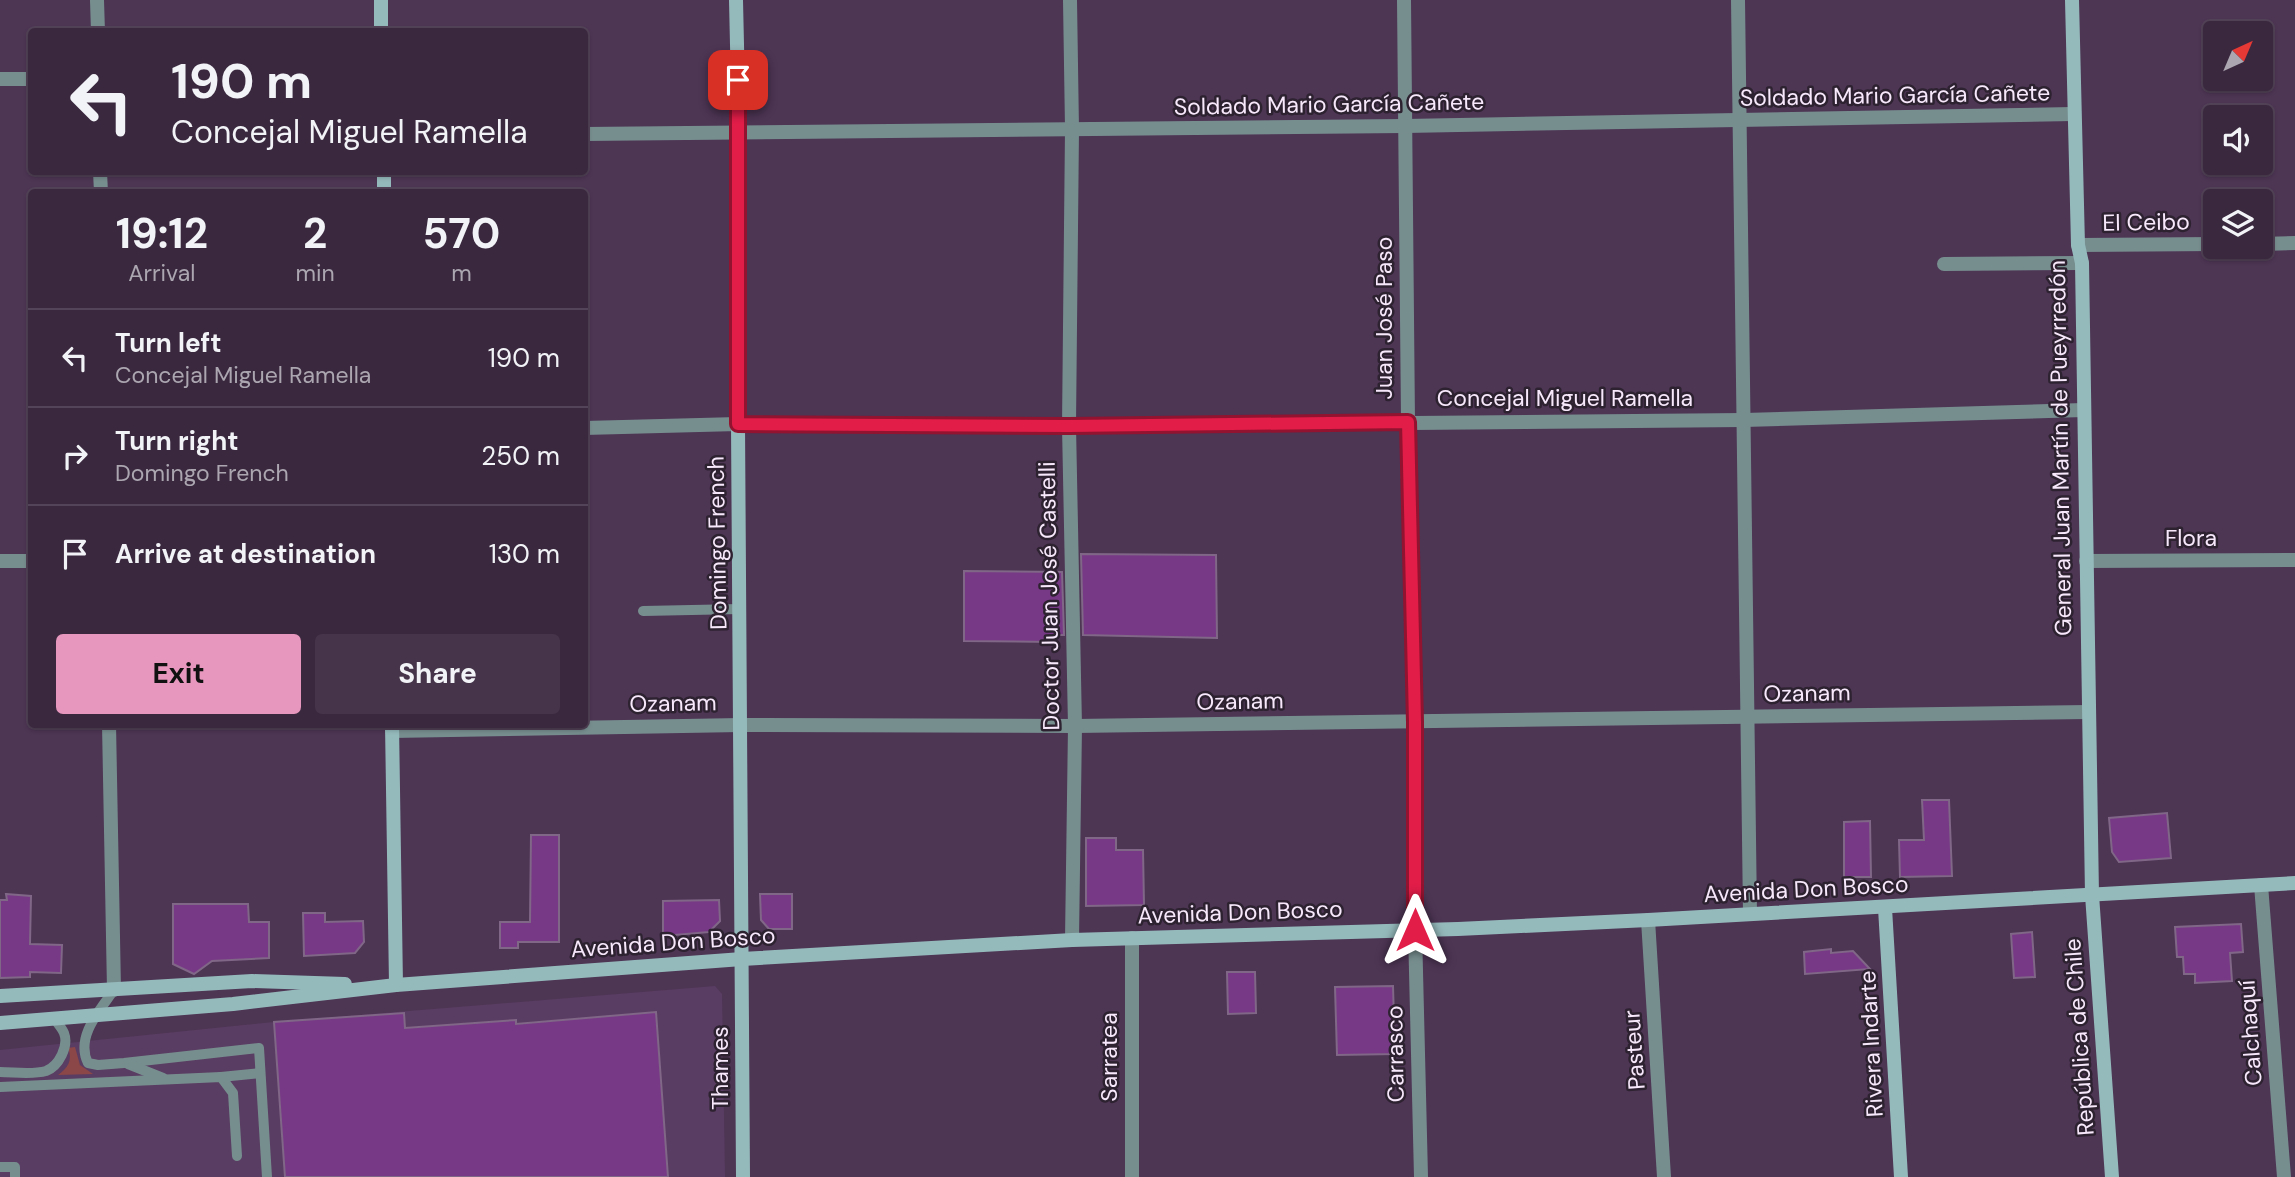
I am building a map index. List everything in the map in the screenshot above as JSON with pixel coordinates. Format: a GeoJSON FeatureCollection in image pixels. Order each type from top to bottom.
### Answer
{"type":"FeatureCollection","features":[{"type":"Feature","properties":{"kind":"main road"},"geometry":{"type":"LineString","coordinates":[[381,0],[382,28]]}},
{"type":"Feature","properties":{"kind":"main road","name":"Domingo French"},"geometry":{"type":"LineString","coordinates":[[736,0],[739,134],[742,959]]}},
{"type":"Feature","properties":{"kind":"main road","name":"General Juan Martín de Pueyrredón"},"geometry":{"type":"LineString","coordinates":[[2072,0],[2073,114],[2078,245],[2082,262],[2092,895]]}},
{"type":"Feature","properties":{"kind":"main road"},"geometry":{"type":"LineString","coordinates":[[392,728],[396,985]]}},
{"type":"Feature","properties":{"kind":"main road","name":"Avenida Don Bosco"},"geometry":{"type":"LineString","coordinates":[[0,1023],[233,1004],[396,985],[742,959],[1072,940],[1648,920],[2295,883]]}},
{"type":"Feature","properties":{"kind":"main road","name":"República de Chile"},"geometry":{"type":"LineString","coordinates":[[2092,895],[2112,1177]]}},
{"type":"Feature","properties":{"kind":"main road","name":"Rivera Indarte"},"geometry":{"type":"LineString","coordinates":[[1885,908],[1901,1177]]}},
{"type":"Feature","properties":{"kind":"main road","name":"Thames"},"geometry":{"type":"LineString","coordinates":[[742,959],[743,1177]]}},
{"type":"Feature","properties":{"kind":"main road","name":"Avenida Don Bosco"},"geometry":{"type":"LineString","coordinates":[[0,996],[252,981],[396,985]]}},
{"type":"Feature","properties":{"kind":"street"},"geometry":{"type":"LineString","coordinates":[[97,0],[98,28]]}},
{"type":"Feature","properties":{"kind":"street","name":"Doctor Juan José Castelli"},"geometry":{"type":"LineString","coordinates":[[1070,0],[1072,129],[1069,426],[1075,726],[1072,940]]}},
{"type":"Feature","properties":{"kind":"street","name":"Juan José Paso"},"geometry":{"type":"LineString","coordinates":[[1404,0],[1408,422],[1415,722],[1415,930]]}},
{"type":"Feature","properties":{"kind":"street"},"geometry":{"type":"LineString","coordinates":[[1738,0],[1750,914]]}},
{"type":"Feature","properties":{"kind":"street"},"geometry":{"type":"LineString","coordinates":[[0,79],[28,79]]}},
{"type":"Feature","properties":{"kind":"street","name":"Soldado Mario García Cañete"},"geometry":{"type":"LineString","coordinates":[[588,134],[1405,127],[2073,114]]}},
{"type":"Feature","properties":{"kind":"street"},"geometry":{"type":"LineString","coordinates":[[2273,244],[2295,243]]}},
{"type":"Feature","properties":{"kind":"street","name":"El Ceibo"},"geometry":{"type":"LineString","coordinates":[[2078,245],[2203,244]]}},
{"type":"Feature","properties":{"kind":"street"},"geometry":{"type":"LineString","coordinates":[[1944,264],[2082,262]]}},
{"type":"Feature","properties":{"kind":"street","name":"Concejal Miguel Ramella"},"geometry":{"type":"LineString","coordinates":[[588,428],[738,424],[1069,426],[1744,420],[2084,410]]}},
{"type":"Feature","properties":{"kind":"street","name":"Flora"},"geometry":{"type":"LineString","coordinates":[[2086,561],[2295,560]]}},
{"type":"Feature","properties":{"kind":"street"},"geometry":{"type":"LineString","coordinates":[[0,561],[28,561]]}},
{"type":"Feature","properties":{"kind":"street","name":"Ozanam"},"geometry":{"type":"LineString","coordinates":[[588,726],[1075,726],[2088,712]]}},
{"type":"Feature","properties":{"kind":"street"},"geometry":{"type":"LineString","coordinates":[[109,728],[114,990]]}},
{"type":"Feature","properties":{"kind":"street","name":"Calchaquí"},"geometry":{"type":"LineString","coordinates":[[2261,885],[2284,1177]]}},
{"type":"Feature","properties":{"kind":"street","name":"Pasteur"},"geometry":{"type":"LineString","coordinates":[[1648,920],[1664,1177]]}},
{"type":"Feature","properties":{"kind":"street","name":"Carrasco"},"geometry":{"type":"LineString","coordinates":[[1415,930],[1421,1177]]}},
{"type":"Feature","properties":{"kind":"street","name":"Sarratea"},"geometry":{"type":"LineString","coordinates":[[1132,938],[1132,1177]]}},
{"type":"Feature","properties":{"kind":"lane"},"geometry":{"type":"LineString","coordinates":[[643,611],[740,610]]}},
{"type":"Feature","properties":{"kind":"lane"},"geometry":{"type":"LineString","coordinates":[[114,990],[85,1038],[83,1054],[88,1063],[124,1063],[259,1048],[267,1177]]}},
{"type":"Feature","properties":{"kind":"lane"},"geometry":{"type":"LineString","coordinates":[[0,1072],[47,1070],[62,1056],[64,1032],[54,1018]]}},
{"type":"Feature","properties":{"kind":"lane"},"geometry":{"type":"LineString","coordinates":[[124,1063],[167,1079]]}},
{"type":"Feature","properties":{"kind":"lane"},"geometry":{"type":"LineString","coordinates":[[0,1087],[260,1073]]}},
{"type":"Feature","properties":{"kind":"lane"},"geometry":{"type":"LineString","coordinates":[[220,1077],[233,1093],[237,1156]]}},
{"type":"Feature","properties":{"kind":"lane"},"geometry":{"type":"LineString","coordinates":[[0,1167],[15,1167],[15,1177]]}},
{"type":"Feature","properties":{"kind":"shaded area"},"geometry":{"type":"Polygon","coordinates":[[[715,986],[722,994],[725,1177],[0,1177],[0,1050],[274,1022],[715,986]]]}},
{"type":"Feature","properties":{"kind":"shaded area"},"geometry":{"type":"Polygon","coordinates":[[[75,1047],[80,1065],[93,1074],[58,1075],[69,1063],[68,1048],[75,1047]]]}},
{"type":"Feature","properties":{"kind":"building"},"geometry":{"type":"Polygon","coordinates":[[[1081,554],[1216,555],[1217,638],[1083,635],[1081,554]]]}},
{"type":"Feature","properties":{"kind":"building"},"geometry":{"type":"Polygon","coordinates":[[[964,571],[1062,572],[1064,635],[1052,635],[1052,642],[964,641],[964,571]]]}},
{"type":"Feature","properties":{"kind":"building"},"geometry":{"type":"Polygon","coordinates":[[[1922,800],[1949,800],[1952,876],[1900,877],[1899,840],[1924,840],[1922,800]]]}},
{"type":"Feature","properties":{"kind":"building"},"geometry":{"type":"Polygon","coordinates":[[[2167,813],[2171,858],[2119,862],[2112,852],[2109,818],[2167,813]]]}},
{"type":"Feature","properties":{"kind":"building"},"geometry":{"type":"Polygon","coordinates":[[[1870,821],[1871,877],[1844,877],[1844,822],[1870,821]]]}},
{"type":"Feature","properties":{"kind":"building"},"geometry":{"type":"Polygon","coordinates":[[[531,835],[559,835],[559,942],[518,942],[518,948],[500,948],[500,922],[530,922],[531,835]]]}},
{"type":"Feature","properties":{"kind":"building"},"geometry":{"type":"Polygon","coordinates":[[[1086,838],[1116,838],[1116,850],[1143,850],[1144,905],[1086,906],[1086,838]]]}},
{"type":"Feature","properties":{"kind":"building"},"geometry":{"type":"Polygon","coordinates":[[[6,894],[31,896],[30,944],[62,945],[61,973],[30,972],[30,977],[0,978],[0,900],[7,900],[6,894]]]}},
{"type":"Feature","properties":{"kind":"building"},"geometry":{"type":"Polygon","coordinates":[[[760,894],[792,894],[792,929],[769,929],[761,920],[760,894]]]}},
{"type":"Feature","properties":{"kind":"building"},"geometry":{"type":"Polygon","coordinates":[[[719,900],[720,921],[709,932],[663,936],[663,901],[719,900]]]}},
{"type":"Feature","properties":{"kind":"building"},"geometry":{"type":"Polygon","coordinates":[[[173,904],[248,904],[249,922],[269,922],[269,958],[212,961],[194,974],[173,964],[173,904]]]}},
{"type":"Feature","properties":{"kind":"building"},"geometry":{"type":"Polygon","coordinates":[[[303,913],[325,913],[325,922],[363,921],[364,942],[355,953],[304,956],[303,913]]]}},
{"type":"Feature","properties":{"kind":"building"},"geometry":{"type":"Polygon","coordinates":[[[2241,924],[2243,952],[2230,953],[2232,981],[2195,983],[2195,974],[2184,974],[2183,957],[2177,957],[2175,927],[2241,924]]]}},
{"type":"Feature","properties":{"kind":"building"},"geometry":{"type":"Polygon","coordinates":[[[2032,932],[2035,977],[2014,978],[2011,934],[2032,932]]]}},
{"type":"Feature","properties":{"kind":"building"},"geometry":{"type":"Polygon","coordinates":[[[1831,949],[1831,953],[1853,951],[1870,969],[1805,974],[1804,952],[1831,949]]]}},
{"type":"Feature","properties":{"kind":"building"},"geometry":{"type":"Polygon","coordinates":[[[1227,972],[1255,972],[1256,1013],[1228,1014],[1227,972]]]}},
{"type":"Feature","properties":{"kind":"building"},"geometry":{"type":"Polygon","coordinates":[[[1393,986],[1395,1054],[1337,1055],[1335,987],[1393,986]]]}},
{"type":"Feature","properties":{"kind":"building"},"geometry":{"type":"Polygon","coordinates":[[[656,1012],[668,1177],[285,1177],[274,1022],[404,1013],[405,1028],[516,1020],[516,1024],[656,1012]]]}},
{"type":"Feature","properties":{"kind":"route"},"geometry":{"type":"LineString","coordinates":[[738,80],[738,424],[1069,426],[1408,422],[1415,722],[1415,930]]}}]}
